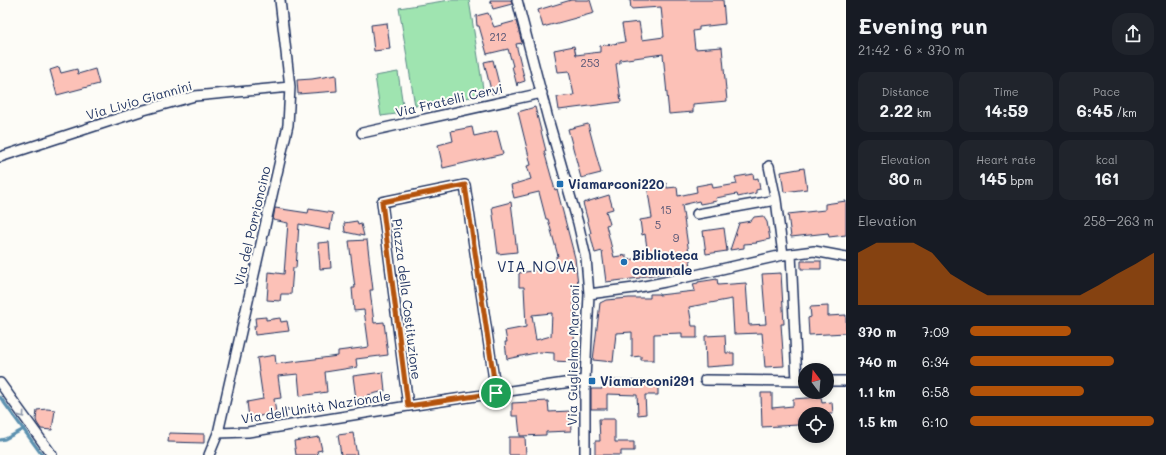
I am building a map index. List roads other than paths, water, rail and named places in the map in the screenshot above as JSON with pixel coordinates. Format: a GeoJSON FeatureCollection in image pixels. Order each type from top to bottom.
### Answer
{"type":"FeatureCollection","features":[{"type":"Feature","properties":{"kind":"street","name":"Via del Porrioncino"},"geometry":{"type":"LineString","coordinates":[[209,455],[218,433],[288,125],[290,87],[280,0]]}},
{"type":"Feature","properties":{"kind":"street","name":"Via Guglielmo Marconi"},"geometry":{"type":"LineString","coordinates":[[518,0],[578,222],[586,258],[589,294],[585,380],[585,455]]}},
{"type":"Feature","properties":{"kind":"street","name":"Via Livio Giannini"},"geometry":{"type":"LineString","coordinates":[[0,156],[144,110],[195,96],[290,87]]}},
{"type":"Feature","properties":{"kind":"street","name":"Via Fratelli Cervi"},"geometry":{"type":"LineString","coordinates":[[362,133],[542,93]]}},
{"type":"Feature","properties":{"kind":"street"},"geometry":{"type":"LineString","coordinates":[[770,166],[787,254],[799,363]]}},
{"type":"Feature","properties":{"kind":"street","name":"Piazza della Costituzione"},"geometry":{"type":"LineString","coordinates":[[408,406],[382,202],[465,185],[496,393]]}},
{"type":"Feature","properties":{"kind":"street"},"geometry":{"type":"LineString","coordinates":[[696,214],[776,200]]}},
{"type":"Feature","properties":{"kind":"street"},"geometry":{"type":"LineString","coordinates":[[589,294],[665,282],[787,254],[814,252],[846,257]]}},
{"type":"Feature","properties":{"kind":"street","name":"Via dell'Unità Nazionale"},"geometry":{"type":"LineString","coordinates":[[218,433],[248,432],[408,406],[585,380]]}},
{"type":"Feature","properties":{"kind":"street"},"geometry":{"type":"LineString","coordinates":[[705,380],[798,381]]}},
{"type":"Feature","properties":{"kind":"street"},"geometry":{"type":"LineString","coordinates":[[834,381],[846,381]]}},
{"type":"Feature","properties":{"kind":"street"},"geometry":{"type":"LineString","coordinates":[[0,383],[52,455]]}},
{"type":"Feature","properties":{"kind":"waterway"},"geometry":{"type":"LineString","coordinates":[[0,397],[42,455]]}},
{"type":"Feature","properties":{"kind":"waterway"},"geometry":{"type":"LineString","coordinates":[[0,440],[24,429]]}},
{"type":"Feature","properties":{"kind":"place","name":"Viamarconi220"},"geometry":{"type":"Point","coordinates":[560,184]}},
{"type":"Feature","properties":{"kind":"place","name":"Biblioteca comunale"},"geometry":{"type":"Point","coordinates":[624,262]}},
{"type":"Feature","properties":{"kind":"place","name":"Viamarconi291"},"geometry":{"type":"Point","coordinates":[592,381]}},
{"type":"Feature","properties":{"kind":"district","name":"VIA NOVA"},"geometry":{"type":"Point","coordinates":[537,267]}}]}
